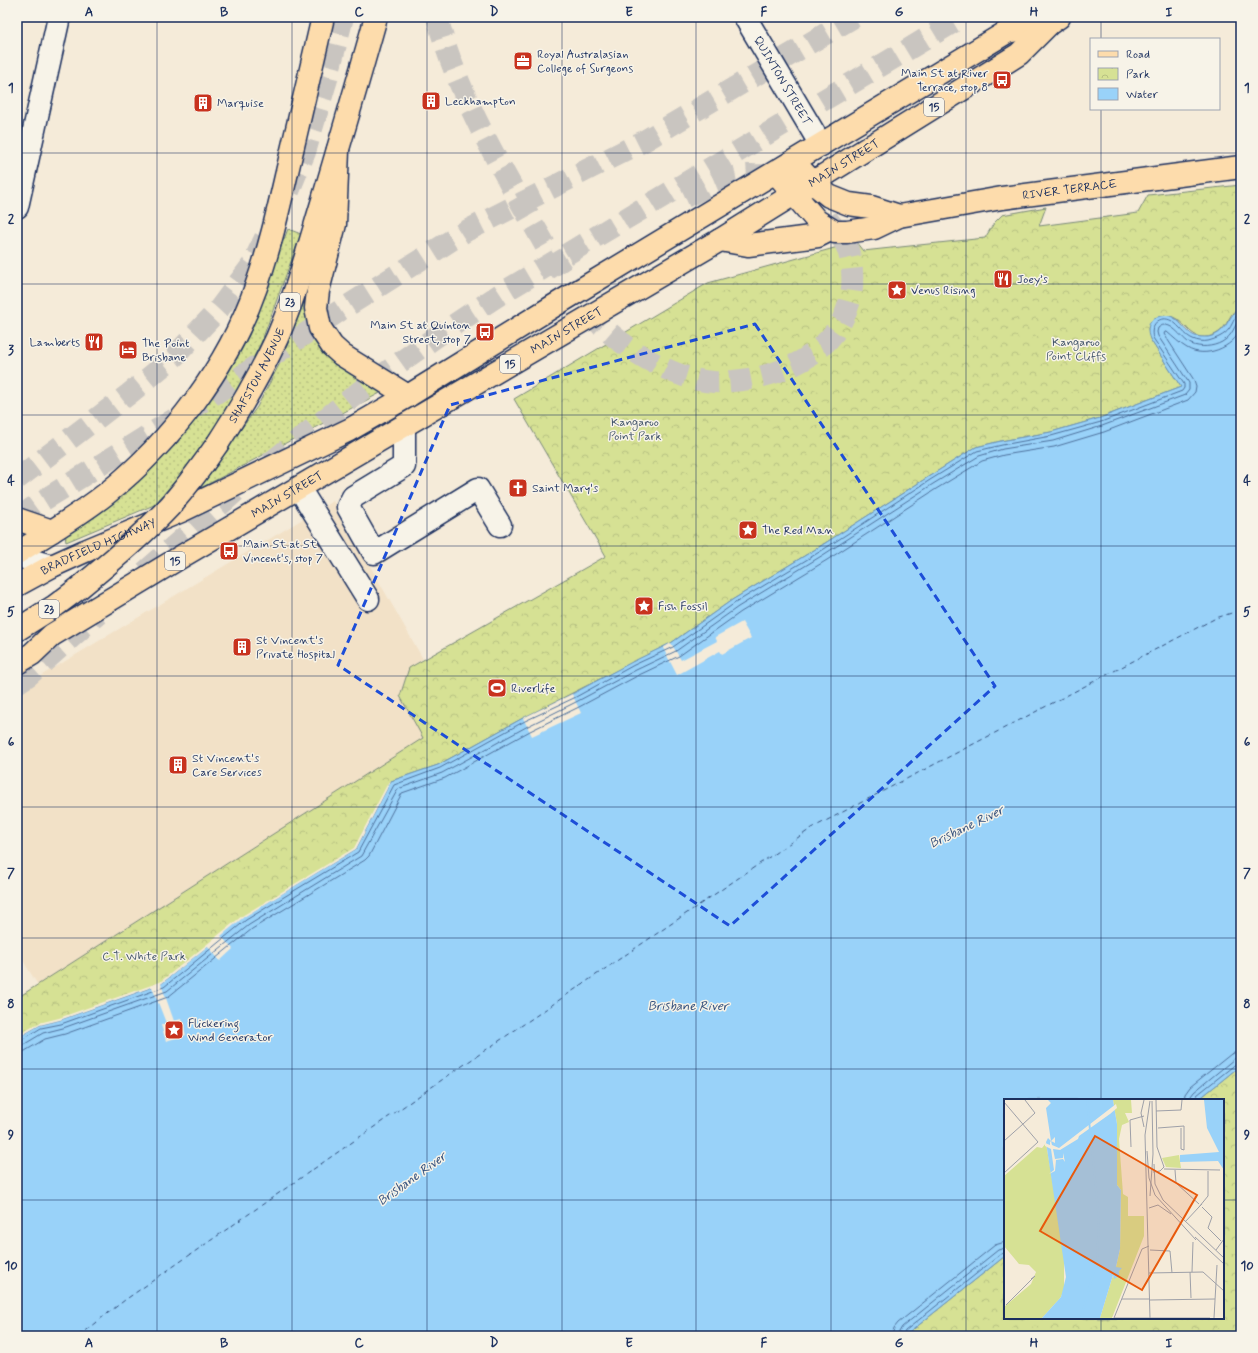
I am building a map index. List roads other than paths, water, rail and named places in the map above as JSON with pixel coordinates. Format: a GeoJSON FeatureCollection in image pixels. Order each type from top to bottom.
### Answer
{"type":"FeatureCollection","features":[{"type":"Feature","properties":{"kind":"main road"},"geometry":{"type":"LineString","coordinates":[[17,554],[80,514],[129,473],[179,421],[220,362],[235,335],[256,288],[266,257],[323,17]]}},
{"type":"Feature","properties":{"kind":"main road","name":"SHAFSTON AVENUE"},"geometry":{"type":"LineString","coordinates":[[17,630],[55,606],[108,565],[169,506],[202,466],[237,414],[255,383],[277,337],[293,294],[309,248],[376,17]]}},
{"type":"Feature","properties":{"kind":"main road","name":"MAIN STREET"},"geometry":{"type":"LineString","coordinates":[[181,511],[349,430],[408,396],[552,307],[1007,32],[1052,19]]}},
{"type":"Feature","properties":{"kind":"main road","name":"MAIN STREET"},"geometry":{"type":"LineString","coordinates":[[17,663],[32,654],[52,636],[184,555],[794,195],[1019,54],[1052,19]]}},
{"type":"Feature","properties":{"kind":"main road"},"geometry":{"type":"LineString","coordinates":[[338,150],[335,224],[318,291],[316,308],[320,328],[332,346],[342,355],[408,396]]}},
{"type":"Feature","properties":{"kind":"main road"},"geometry":{"type":"LineString","coordinates":[[720,240],[748,245],[818,236],[830,230],[817,221],[794,195],[785,167]]}},
{"type":"Feature","properties":{"kind":"main road","name":"RIVER TERRACE"},"geometry":{"type":"LineString","coordinates":[[785,167],[813,183],[829,196],[838,200],[859,206],[871,207],[899,216]]}},
{"type":"Feature","properties":{"kind":"main road","name":"RIVER TERRACE"},"geometry":{"type":"LineString","coordinates":[[830,230],[835,232],[847,232],[874,228],[899,216],[1002,198],[1241,168]]}},
{"type":"Feature","properties":{"kind":"main road","name":"BRADFIELD HIGHWAY"},"geometry":{"type":"LineString","coordinates":[[17,585],[52,566],[181,511]]}},
{"type":"Feature","properties":{"kind":"main road"},"geometry":{"type":"LineString","coordinates":[[17,519],[52,531]]}},
{"type":"Feature","properties":{"kind":"main road","name":"MAIN STREET"},"geometry":{"type":"LineString","coordinates":[[17,650],[27,644],[52,636]]}},
{"type":"Feature","properties":{"kind":"street"},"geometry":{"type":"LineString","coordinates":[[17,207],[59,17]]}},
{"type":"Feature","properties":{"kind":"street","name":"QUINTON STREET"},"geometry":{"type":"LineString","coordinates":[[745,17],[821,145]]}},
{"type":"Feature","properties":{"kind":"street"},"geometry":{"type":"LineString","coordinates":[[404,426],[404,466],[353,497],[348,507],[374,553],[478,489],[500,525]]}},
{"type":"Feature","properties":{"kind":"street"},"geometry":{"type":"LineString","coordinates":[[299,488],[368,599]]}},
{"type":"Feature","properties":{"kind":"street"},"geometry":{"type":"LineString","coordinates":[[17,554],[30,560],[52,566]]}},
{"type":"Feature","properties":{"kind":"water","name":"Brisbane River"},"geometry":{"type":"Polygon","coordinates":[[[1238,308],[1241,308],[1241,1065],[1199,1099],[1004,1099],[1004,1257],[905,1336],[17,1336],[17,1038],[40,1025],[60,1020],[161,984],[243,917],[356,849],[391,781],[438,765],[523,718],[671,643],[732,600],[819,547],[976,447],[1051,432],[1100,418],[1181,387],[1150,339],[1148,329],[1151,321],[1158,317],[1172,317],[1191,334],[1199,337],[1208,337],[1219,333],[1226,326],[1238,308]]]}},
{"type":"Feature","properties":{"kind":"tunnel"},"geometry":{"type":"LineString","coordinates":[[289,191],[305,152],[327,79],[343,17]]}},
{"type":"Feature","properties":{"kind":"tunnel"},"geometry":{"type":"LineString","coordinates":[[437,17],[455,73],[479,126],[507,178],[569,284],[591,315],[611,334],[626,346],[658,365],[692,379],[716,382],[752,379],[789,367],[820,347],[833,334],[843,318],[850,300],[852,287],[852,272],[846,245],[827,218]]}},
{"type":"Feature","properties":{"kind":"tunnel"},"geometry":{"type":"LineString","coordinates":[[17,519],[39,503],[213,395],[341,310],[466,231],[644,141],[854,17]]}},
{"type":"Feature","properties":{"kind":"tunnel"},"geometry":{"type":"LineString","coordinates":[[270,463],[364,388],[440,334],[502,293],[962,17]]}},
{"type":"Feature","properties":{"kind":"tunnel"},"geometry":{"type":"LineString","coordinates":[[685,197],[718,182],[744,175],[778,177]]}},
{"type":"Feature","properties":{"kind":"tunnel"},"geometry":{"type":"LineString","coordinates":[[17,479],[129,394],[175,356],[219,309],[252,265],[265,238]]}},
{"type":"Feature","properties":{"kind":"tunnel"},"geometry":{"type":"LineString","coordinates":[[145,572],[244,484]]}},
{"type":"Feature","properties":{"kind":"tunnel"},"geometry":{"type":"LineString","coordinates":[[17,683],[29,675],[98,614]]}},
{"type":"Feature","properties":{"kind":"place","name":"Royal Australasian College of Surgeons"},"geometry":{"type":"Point","coordinates":[523,61]}},
{"type":"Feature","properties":{"kind":"place","name":"Main St at River Terrace, stop 8"},"geometry":{"type":"Point","coordinates":[1002,80]}},
{"type":"Feature","properties":{"kind":"place","name":"Leckhampton"},"geometry":{"type":"Point","coordinates":[431,101]}},
{"type":"Feature","properties":{"kind":"place","name":"Marquise"},"geometry":{"type":"Point","coordinates":[203,103]}},
{"type":"Feature","properties":{"kind":"place","name":"Joey’s"},"geometry":{"type":"Point","coordinates":[1003,279]}},
{"type":"Feature","properties":{"kind":"place","name":"Venus Rising"},"geometry":{"type":"Point","coordinates":[897,290]}},
{"type":"Feature","properties":{"kind":"place","name":"Main St at Quinton Street, stop 7"},"geometry":{"type":"Point","coordinates":[485,332]}},
{"type":"Feature","properties":{"kind":"place","name":"Lamberts"},"geometry":{"type":"Point","coordinates":[94,342]}},
{"type":"Feature","properties":{"kind":"place","name":"The Point Brisbane"},"geometry":{"type":"Point","coordinates":[128,350]}},
{"type":"Feature","properties":{"kind":"place","name":"Saint Mary's"},"geometry":{"type":"Point","coordinates":[518,488]}},
{"type":"Feature","properties":{"kind":"place","name":"The Red Man"},"geometry":{"type":"Point","coordinates":[748,530]}},
{"type":"Feature","properties":{"kind":"place","name":"Main St at St Vincent's, stop 7"},"geometry":{"type":"Point","coordinates":[229,551]}},
{"type":"Feature","properties":{"kind":"place","name":"Fish Fossil"},"geometry":{"type":"Point","coordinates":[644,606]}},
{"type":"Feature","properties":{"kind":"place","name":"St Vincent's Private Hospital"},"geometry":{"type":"Point","coordinates":[242,647]}},
{"type":"Feature","properties":{"kind":"place","name":"Riverlife"},"geometry":{"type":"Point","coordinates":[497,688]}},
{"type":"Feature","properties":{"kind":"place","name":"St Vincent's Care Services"},"geometry":{"type":"Point","coordinates":[178,765]}},
{"type":"Feature","properties":{"kind":"place","name":"Flickering Wind Generator"},"geometry":{"type":"Point","coordinates":[174,1030]}},
{"type":"Feature","properties":{"kind":"park label","name":"Kangaroo Point Cliffs"},"geometry":{"type":"Point","coordinates":[1076,349]}},
{"type":"Feature","properties":{"kind":"park label","name":"Kangaroo Point Park"},"geometry":{"type":"Point","coordinates":[635,429]}},
{"type":"Feature","properties":{"kind":"park label","name":"C.T. White Park"},"geometry":{"type":"Point","coordinates":[144,956]}}]}
